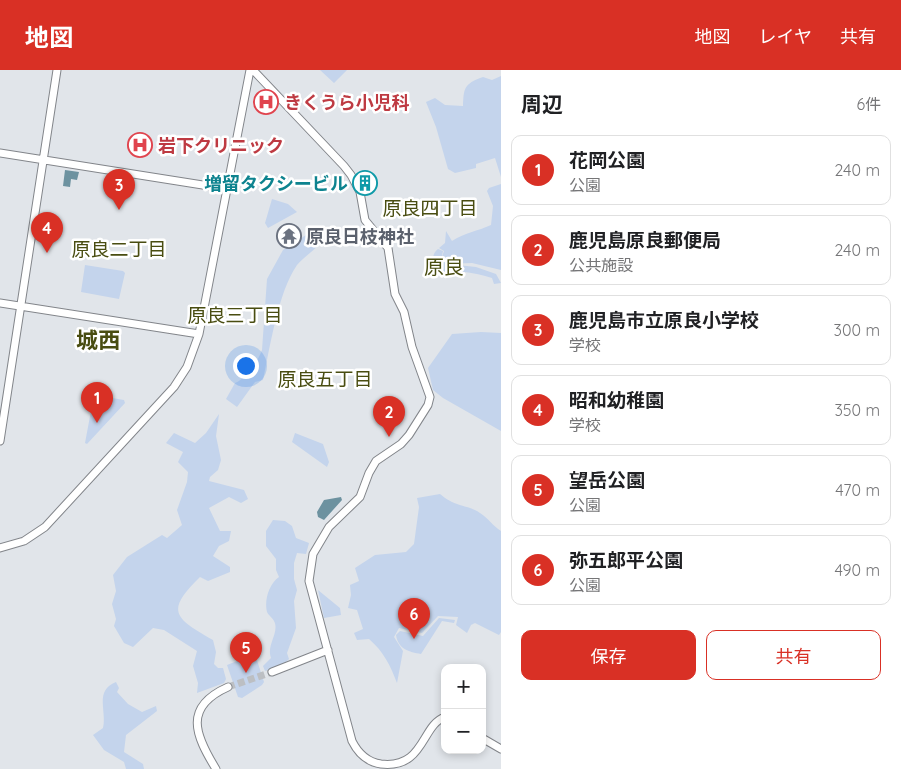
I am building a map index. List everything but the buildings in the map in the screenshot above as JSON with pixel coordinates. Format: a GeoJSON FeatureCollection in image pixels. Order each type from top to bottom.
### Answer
{"type":"FeatureCollection","features":[{"type":"Feature","properties":{"kind":"street"},"geometry":{"type":"LineString","coordinates":[[0,441],[57,70]]}},
{"type":"Feature","properties":{"kind":"street"},"geometry":{"type":"LineString","coordinates":[[0,548],[18,544],[46,526],[174,387],[187,367],[199,334],[252,70]]}},
{"type":"Feature","properties":{"kind":"street"},"geometry":{"type":"LineString","coordinates":[[252,70],[344,166],[354,181],[362,199],[365,220],[388,248],[395,294],[404,312],[412,347],[430,397],[428,405],[409,435],[401,444],[376,461],[368,473],[360,497],[334,520],[313,554],[309,581],[352,741],[360,753],[370,761],[388,765],[408,760],[422,747],[436,724],[441,720]]}},
{"type":"Feature","properties":{"kind":"street"},"geometry":{"type":"LineString","coordinates":[[0,153],[228,189]]}},
{"type":"Feature","properties":{"kind":"street"},"geometry":{"type":"LineString","coordinates":[[0,303],[199,334]]}},
{"type":"Feature","properties":{"kind":"street"},"geometry":{"type":"LineString","coordinates":[[272,672],[328,650]]}},
{"type":"Feature","properties":{"kind":"street"},"geometry":{"type":"LineString","coordinates":[[216,769],[198,738],[197,721],[205,702],[213,694],[228,687]]}},
{"type":"Feature","properties":{"kind":"street"},"geometry":{"type":"LineString","coordinates":[[486,740],[501,749]]}},
{"type":"Feature","properties":{"kind":"shaded area"},"geometry":{"type":"Polygon","coordinates":[[[320,70],[347,70],[334,83],[320,70]]]}},
{"type":"Feature","properties":{"kind":"shaded area"},"geometry":{"type":"Polygon","coordinates":[[[501,76],[501,177],[495,158],[476,164],[476,168],[455,173],[448,169],[436,127],[426,102],[435,98],[445,105],[463,106],[464,91],[468,85],[483,77],[492,80],[501,76]]]}},
{"type":"Feature","properties":{"kind":"shaded area"},"geometry":{"type":"Polygon","coordinates":[[[65,170],[79,172],[77,180],[71,179],[70,187],[63,186],[65,170]]]}},
{"type":"Feature","properties":{"kind":"shaded area"},"geometry":{"type":"Polygon","coordinates":[[[501,184],[501,270],[472,263],[448,264],[476,267],[496,274],[501,283],[494,284],[492,278],[478,274],[447,273],[437,268],[433,259],[438,249],[443,251],[441,260],[444,251],[439,248],[445,243],[446,231],[452,241],[491,225],[493,206],[487,191],[489,188],[501,184]]]}},
{"type":"Feature","properties":{"kind":"shaded area"},"geometry":{"type":"Polygon","coordinates":[[[272,199],[288,204],[297,212],[268,228],[265,223],[272,199]]]}},
{"type":"Feature","properties":{"kind":"shaded area"},"geometry":{"type":"Polygon","coordinates":[[[306,235],[315,236],[320,244],[297,265],[290,276],[280,305],[263,380],[255,382],[237,407],[226,399],[235,383],[243,378],[251,369],[262,350],[267,279],[283,250],[306,235]]]}},
{"type":"Feature","properties":{"kind":"shaded area"},"geometry":{"type":"Polygon","coordinates":[[[85,265],[123,271],[125,273],[119,299],[81,292],[85,265]]]}},
{"type":"Feature","properties":{"kind":"shaded area"},"geometry":{"type":"Polygon","coordinates":[[[501,333],[501,431],[443,398],[433,390],[428,368],[452,334],[501,333]]]}},
{"type":"Feature","properties":{"kind":"shaded area"},"geometry":{"type":"Polygon","coordinates":[[[94,395],[124,400],[125,403],[87,444],[85,443],[94,395]]]}},
{"type":"Feature","properties":{"kind":"shaded area"},"geometry":{"type":"Polygon","coordinates":[[[219,414],[216,436],[221,460],[218,470],[210,477],[209,481],[244,490],[248,499],[241,503],[229,497],[209,508],[220,531],[231,531],[229,541],[219,546],[213,556],[230,567],[230,572],[208,581],[200,577],[182,598],[178,606],[179,613],[190,626],[213,640],[216,652],[214,664],[218,668],[223,668],[226,679],[224,683],[197,693],[198,683],[193,666],[197,651],[164,630],[153,628],[133,647],[124,643],[114,626],[116,619],[112,604],[116,591],[113,575],[127,557],[162,535],[167,538],[182,525],[177,510],[187,482],[188,472],[178,462],[183,452],[166,443],[174,433],[195,443],[206,433],[219,414]]]}},
{"type":"Feature","properties":{"kind":"shaded area"},"geometry":{"type":"Polygon","coordinates":[[[295,433],[323,444],[329,462],[327,467],[292,442],[295,433]]]}},
{"type":"Feature","properties":{"kind":"shaded area"},"geometry":{"type":"Polygon","coordinates":[[[440,494],[451,502],[480,513],[501,531],[501,632],[499,635],[475,623],[471,625],[467,633],[456,625],[458,617],[438,616],[422,633],[399,628],[394,637],[403,651],[397,683],[392,670],[379,649],[369,639],[357,640],[354,633],[363,629],[357,610],[348,608],[351,595],[350,585],[359,581],[355,568],[375,555],[406,552],[414,544],[419,507],[417,498],[440,494]]]}},
{"type":"Feature","properties":{"kind":"shaded area"},"geometry":{"type":"Polygon","coordinates":[[[341,497],[342,500],[324,520],[318,517],[317,512],[324,500],[341,497]]]}},
{"type":"Feature","properties":{"kind":"shaded area"},"geometry":{"type":"Polygon","coordinates":[[[273,520],[285,521],[292,526],[296,538],[309,543],[306,554],[297,553],[294,563],[294,579],[297,590],[294,601],[296,628],[287,653],[289,659],[284,664],[265,671],[263,666],[271,658],[270,648],[275,630],[273,620],[267,612],[267,597],[272,584],[279,577],[276,570],[276,559],[266,546],[266,531],[273,520]]]}},
{"type":"Feature","properties":{"kind":"shaded area"},"geometry":{"type":"Polygon","coordinates":[[[318,590],[340,608],[341,615],[324,618],[318,590]]]}},
{"type":"Feature","properties":{"kind":"shaded area"},"geometry":{"type":"Polygon","coordinates":[[[439,618],[455,620],[454,623],[442,621],[421,654],[408,651],[399,644],[396,635],[400,631],[423,636],[439,618]]]}},
{"type":"Feature","properties":{"kind":"shaded area"},"geometry":{"type":"Polygon","coordinates":[[[255,654],[264,682],[242,698],[238,697],[227,665],[255,654]]]}},
{"type":"Feature","properties":{"kind":"shaded area"},"geometry":{"type":"Polygon","coordinates":[[[116,682],[119,688],[117,692],[128,704],[142,712],[156,706],[157,711],[126,735],[124,752],[143,764],[144,769],[126,769],[124,762],[104,750],[93,735],[103,728],[103,696],[105,690],[116,682]]]}},
{"type":"Feature","properties":{"kind":"tunnel"},"geometry":{"type":"LineString","coordinates":[[228,687],[272,672]]}},
{"type":"Feature","properties":{"kind":"place","name":"きくうら小児科"},"geometry":{"type":"Point","coordinates":[266,102]}},
{"type":"Feature","properties":{"kind":"place","name":"岩下クリニック"},"geometry":{"type":"Point","coordinates":[140,145]}},
{"type":"Feature","properties":{"kind":"place","name":"増留タクシービル"},"geometry":{"type":"Point","coordinates":[365,183]}},
{"type":"Feature","properties":{"kind":"place","name":"鹿児島市立原良小学校"},"geometry":{"type":"Point","coordinates":[119,210]}},
{"type":"Feature","properties":{"kind":"place","name":"原良日枝神社"},"geometry":{"type":"Point","coordinates":[289,236]}},
{"type":"Feature","properties":{"kind":"place","name":"昭和幼稚園"},"geometry":{"type":"Point","coordinates":[47,253]}},
{"type":"Feature","properties":{"kind":"place","name":"花岡公園"},"geometry":{"type":"Point","coordinates":[97,423]}},
{"type":"Feature","properties":{"kind":"place","name":"鹿児島原良郵便局"},"geometry":{"type":"Point","coordinates":[389,437]}},
{"type":"Feature","properties":{"kind":"place","name":"弥五郎平公園"},"geometry":{"type":"Point","coordinates":[414,639]}},
{"type":"Feature","properties":{"kind":"place","name":"望岳公園"},"geometry":{"type":"Point","coordinates":[246,673]}},
{"type":"Feature","properties":{"kind":"district","name":"原良四丁目"},"geometry":{"type":"Point","coordinates":[430,208]}},
{"type":"Feature","properties":{"kind":"district","name":"原良二丁目"},"geometry":{"type":"Point","coordinates":[119,249]}},
{"type":"Feature","properties":{"kind":"district","name":"原良"},"geometry":{"type":"Point","coordinates":[444,266]}},
{"type":"Feature","properties":{"kind":"district","name":"原良三丁目"},"geometry":{"type":"Point","coordinates":[235,315]}},
{"type":"Feature","properties":{"kind":"district","name":"城西"},"geometry":{"type":"Point","coordinates":[98,340]}},
{"type":"Feature","properties":{"kind":"district","name":"原良五丁目"},"geometry":{"type":"Point","coordinates":[325,379]}}]}
